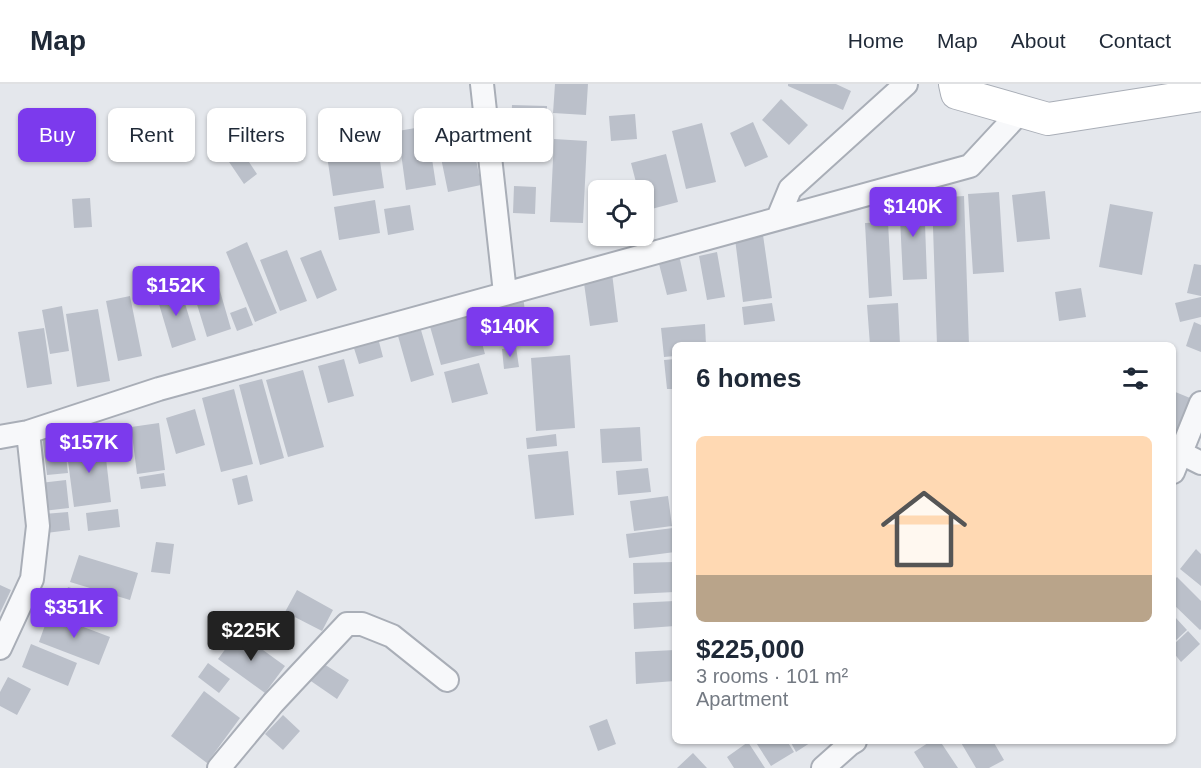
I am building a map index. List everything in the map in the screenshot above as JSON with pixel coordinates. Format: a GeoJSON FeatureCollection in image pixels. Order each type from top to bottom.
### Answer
{"type":"FeatureCollection","features":[{"type":"Feature","properties":{"kind":"main road"},"geometry":{"type":"LineString","coordinates":[[955,84],[957,93],[1048,119],[1201,95]]}},
{"type":"Feature","properties":{"kind":"street"},"geometry":{"type":"LineString","coordinates":[[482,84],[505,293]]}},
{"type":"Feature","properties":{"kind":"street"},"geometry":{"type":"LineString","coordinates":[[778,218],[790,189],[906,84]]}},
{"type":"Feature","properties":{"kind":"street"},"geometry":{"type":"LineString","coordinates":[[0,437],[28,432],[159,388],[970,166],[1021,111]]}},
{"type":"Feature","properties":{"kind":"street"},"geometry":{"type":"LineString","coordinates":[[1185,463],[1201,403]]}},
{"type":"Feature","properties":{"kind":"street"},"geometry":{"type":"LineString","coordinates":[[0,648],[32,579],[38,526],[28,432]]}},
{"type":"Feature","properties":{"kind":"street"},"geometry":{"type":"LineString","coordinates":[[219,768],[273,703],[347,624],[362,624],[392,636],[447,680]]}},
{"type":"Feature","properties":{"kind":"street"},"geometry":{"type":"LineString","coordinates":[[823,768],[850,744]]}},
{"type":"Feature","properties":{"kind":"building"},"geometry":{"type":"Polygon","coordinates":[[[555,84],[588,84],[586,115],[553,113],[555,84]]]}},
{"type":"Feature","properties":{"kind":"building"},"geometry":{"type":"Polygon","coordinates":[[[788,84],[836,84],[851,91],[843,110],[788,86],[788,84]]]}},
{"type":"Feature","properties":{"kind":"building"},"geometry":{"type":"Polygon","coordinates":[[[781,99],[808,125],[789,145],[762,120],[781,99]]]}},
{"type":"Feature","properties":{"kind":"building"},"geometry":{"type":"Polygon","coordinates":[[[512,105],[547,106],[547,108],[512,108],[512,105]]]}},
{"type":"Feature","properties":{"kind":"building"},"geometry":{"type":"Polygon","coordinates":[[[635,114],[637,139],[611,141],[609,116],[635,114]]]}},
{"type":"Feature","properties":{"kind":"building"},"geometry":{"type":"Polygon","coordinates":[[[753,122],[768,157],[745,167],[730,133],[753,122]]]}},
{"type":"Feature","properties":{"kind":"building"},"geometry":{"type":"Polygon","coordinates":[[[702,123],[716,182],[686,189],[672,131],[702,123]]]}},
{"type":"Feature","properties":{"kind":"building"},"geometry":{"type":"Polygon","coordinates":[[[414,128],[414,162],[432,162],[436,185],[406,190],[402,160],[402,130],[414,128]]]}},
{"type":"Feature","properties":{"kind":"building"},"geometry":{"type":"Polygon","coordinates":[[[554,139],[587,141],[583,223],[550,222],[554,139]]]}},
{"type":"Feature","properties":{"kind":"building"},"geometry":{"type":"Polygon","coordinates":[[[666,154],[678,202],[654,208],[654,180],[635,180],[631,163],[666,154]]]}},
{"type":"Feature","properties":{"kind":"building"},"geometry":{"type":"Polygon","coordinates":[[[229,162],[249,162],[257,174],[244,184],[229,162]]]}},
{"type":"Feature","properties":{"kind":"building"},"geometry":{"type":"Polygon","coordinates":[[[328,162],[380,162],[384,188],[333,196],[328,162]]]}},
{"type":"Feature","properties":{"kind":"building"},"geometry":{"type":"Polygon","coordinates":[[[442,162],[477,162],[481,185],[448,192],[442,162]]]}},
{"type":"Feature","properties":{"kind":"building"},"geometry":{"type":"Polygon","coordinates":[[[514,186],[536,187],[535,214],[513,213],[514,186]]]}},
{"type":"Feature","properties":{"kind":"building"},"geometry":{"type":"Polygon","coordinates":[[[1045,191],[1050,239],[1017,242],[1012,195],[1045,191]]]}},
{"type":"Feature","properties":{"kind":"building"},"geometry":{"type":"Polygon","coordinates":[[[999,192],[1004,272],[973,274],[968,194],[999,192]]]}},
{"type":"Feature","properties":{"kind":"building"},"geometry":{"type":"Polygon","coordinates":[[[924,196],[927,279],[903,280],[899,197],[924,196]]]}},
{"type":"Feature","properties":{"kind":"building"},"geometry":{"type":"Polygon","coordinates":[[[964,196],[969,342],[937,342],[932,198],[964,196]]]}},
{"type":"Feature","properties":{"kind":"building"},"geometry":{"type":"Polygon","coordinates":[[[90,198],[92,227],[74,228],[72,199],[90,198]]]}},
{"type":"Feature","properties":{"kind":"building"},"geometry":{"type":"Polygon","coordinates":[[[375,200],[380,233],[339,240],[334,207],[375,200]]]}},
{"type":"Feature","properties":{"kind":"building"},"geometry":{"type":"Polygon","coordinates":[[[1110,204],[1153,212],[1142,275],[1099,267],[1110,204]]]}},
{"type":"Feature","properties":{"kind":"building"},"geometry":{"type":"Polygon","coordinates":[[[410,205],[414,230],[388,235],[384,209],[410,205]]]}},
{"type":"Feature","properties":{"kind":"building"},"geometry":{"type":"Polygon","coordinates":[[[888,222],[892,296],[869,298],[865,223],[888,222]]]}},
{"type":"Feature","properties":{"kind":"building"},"geometry":{"type":"Polygon","coordinates":[[[763,235],[772,298],[743,302],[735,239],[763,235]]]}},
{"type":"Feature","properties":{"kind":"building"},"geometry":{"type":"Polygon","coordinates":[[[247,242],[277,313],[255,322],[226,252],[247,242]]]}},
{"type":"Feature","properties":{"kind":"building"},"geometry":{"type":"Polygon","coordinates":[[[287,250],[307,301],[280,311],[260,260],[287,250]]]}},
{"type":"Feature","properties":{"kind":"building"},"geometry":{"type":"Polygon","coordinates":[[[321,250],[337,290],[317,299],[300,258],[321,250]]]}},
{"type":"Feature","properties":{"kind":"building"},"geometry":{"type":"Polygon","coordinates":[[[717,252],[725,297],[707,300],[699,256],[717,252]]]}},
{"type":"Feature","properties":{"kind":"building"},"geometry":{"type":"Polygon","coordinates":[[[679,255],[687,291],[667,295],[658,260],[679,255]]]}},
{"type":"Feature","properties":{"kind":"building"},"geometry":{"type":"Polygon","coordinates":[[[1194,264],[1201,265],[1201,296],[1187,293],[1194,264]]]}},
{"type":"Feature","properties":{"kind":"building"},"geometry":{"type":"Polygon","coordinates":[[[612,273],[618,322],[590,326],[583,276],[612,273]]]}},
{"type":"Feature","properties":{"kind":"building"},"geometry":{"type":"Polygon","coordinates":[[[216,277],[231,329],[207,337],[191,285],[216,277]]]}},
{"type":"Feature","properties":{"kind":"building"},"geometry":{"type":"Polygon","coordinates":[[[180,287],[196,340],[172,348],[156,294],[180,287]]]}},
{"type":"Feature","properties":{"kind":"building"},"geometry":{"type":"Polygon","coordinates":[[[1081,288],[1086,317],[1059,321],[1055,292],[1081,288]]]}},
{"type":"Feature","properties":{"kind":"building"},"geometry":{"type":"Polygon","coordinates":[[[523,295],[528,338],[495,341],[490,299],[523,295]]]}},
{"type":"Feature","properties":{"kind":"building"},"geometry":{"type":"Polygon","coordinates":[[[130,296],[142,356],[118,361],[106,301],[130,296]]]}},
{"type":"Feature","properties":{"kind":"building"},"geometry":{"type":"Polygon","coordinates":[[[1201,297],[1201,317],[1180,322],[1175,303],[1201,297]]]}},
{"type":"Feature","properties":{"kind":"building"},"geometry":{"type":"Polygon","coordinates":[[[772,303],[775,321],[744,325],[742,307],[772,303]]]}},
{"type":"Feature","properties":{"kind":"building"},"geometry":{"type":"Polygon","coordinates":[[[898,303],[900,342],[870,342],[867,305],[898,303]]]}},
{"type":"Feature","properties":{"kind":"building"},"geometry":{"type":"Polygon","coordinates":[[[62,306],[69,351],[50,354],[42,310],[62,306]]]}},
{"type":"Feature","properties":{"kind":"building"},"geometry":{"type":"Polygon","coordinates":[[[246,307],[253,325],[237,331],[230,313],[246,307]]]}},
{"type":"Feature","properties":{"kind":"building"},"geometry":{"type":"Polygon","coordinates":[[[98,309],[110,381],[77,387],[66,314],[98,309]]]}},
{"type":"Feature","properties":{"kind":"building"},"geometry":{"type":"Polygon","coordinates":[[[473,311],[485,354],[441,365],[429,323],[473,311]]]}},
{"type":"Feature","properties":{"kind":"building"},"geometry":{"type":"Polygon","coordinates":[[[1194,322],[1201,325],[1201,352],[1186,346],[1194,322]]]}},
{"type":"Feature","properties":{"kind":"building"},"geometry":{"type":"Polygon","coordinates":[[[705,324],[706,342],[672,342],[672,356],[664,357],[661,328],[705,324]]]}},
{"type":"Feature","properties":{"kind":"building"},"geometry":{"type":"Polygon","coordinates":[[[44,328],[52,384],[27,388],[18,332],[44,328]]]}},
{"type":"Feature","properties":{"kind":"building"},"geometry":{"type":"Polygon","coordinates":[[[421,330],[434,375],[411,382],[398,336],[421,330]]]}},
{"type":"Feature","properties":{"kind":"building"},"geometry":{"type":"Polygon","coordinates":[[[378,338],[383,357],[359,364],[353,345],[378,338]]]}},
{"type":"Feature","properties":{"kind":"building"},"geometry":{"type":"Polygon","coordinates":[[[516,347],[519,367],[504,369],[502,349],[516,347]]]}},
{"type":"Feature","properties":{"kind":"building"},"geometry":{"type":"Polygon","coordinates":[[[570,355],[575,428],[536,431],[531,358],[570,355]]]}},
{"type":"Feature","properties":{"kind":"building"},"geometry":{"type":"Polygon","coordinates":[[[344,359],[354,396],[328,403],[318,366],[344,359]]]}},
{"type":"Feature","properties":{"kind":"building"},"geometry":{"type":"Polygon","coordinates":[[[672,359],[672,389],[667,389],[664,360],[672,359]]]}},
{"type":"Feature","properties":{"kind":"building"},"geometry":{"type":"Polygon","coordinates":[[[479,363],[488,394],[452,403],[444,372],[479,363]]]}},
{"type":"Feature","properties":{"kind":"building"},"geometry":{"type":"Polygon","coordinates":[[[303,370],[324,447],[288,457],[266,380],[303,370]]]}},
{"type":"Feature","properties":{"kind":"building"},"geometry":{"type":"Polygon","coordinates":[[[262,379],[284,458],[260,465],[239,385],[262,379]]]}},
{"type":"Feature","properties":{"kind":"building"},"geometry":{"type":"Polygon","coordinates":[[[234,389],[253,464],[221,472],[202,398],[234,389]]]}},
{"type":"Feature","properties":{"kind":"building"},"geometry":{"type":"Polygon","coordinates":[[[1176,392],[1190,398],[1176,433],[1176,392]]]}},
{"type":"Feature","properties":{"kind":"building"},"geometry":{"type":"Polygon","coordinates":[[[195,409],[205,445],[176,454],[166,418],[195,409]]]}},
{"type":"Feature","properties":{"kind":"building"},"geometry":{"type":"Polygon","coordinates":[[[159,423],[165,470],[137,474],[131,427],[159,423]]]}},
{"type":"Feature","properties":{"kind":"building"},"geometry":{"type":"Polygon","coordinates":[[[640,427],[642,461],[602,463],[600,429],[640,427]]]}},
{"type":"Feature","properties":{"kind":"building"},"geometry":{"type":"Polygon","coordinates":[[[63,432],[68,473],[47,475],[42,435],[63,432]]]}},
{"type":"Feature","properties":{"kind":"building"},"geometry":{"type":"Polygon","coordinates":[[[556,434],[557,446],[527,449],[526,438],[556,434]]]}},
{"type":"Feature","properties":{"kind":"building"},"geometry":{"type":"Polygon","coordinates":[[[104,441],[111,502],[74,507],[66,446],[104,441]]]}},
{"type":"Feature","properties":{"kind":"building"},"geometry":{"type":"Polygon","coordinates":[[[568,451],[574,515],[535,519],[528,455],[568,451]]]}},
{"type":"Feature","properties":{"kind":"building"},"geometry":{"type":"Polygon","coordinates":[[[648,468],[651,492],[618,495],[616,471],[648,468]]]}},
{"type":"Feature","properties":{"kind":"building"},"geometry":{"type":"Polygon","coordinates":[[[164,473],[166,486],[141,489],[139,477],[164,473]]]}},
{"type":"Feature","properties":{"kind":"building"},"geometry":{"type":"Polygon","coordinates":[[[247,475],[253,501],[238,505],[232,479],[247,475]]]}},
{"type":"Feature","properties":{"kind":"building"},"geometry":{"type":"Polygon","coordinates":[[[66,480],[69,508],[43,511],[40,483],[66,480]]]}},
{"type":"Feature","properties":{"kind":"building"},"geometry":{"type":"Polygon","coordinates":[[[668,496],[672,526],[634,531],[630,501],[668,496]]]}},
{"type":"Feature","properties":{"kind":"building"},"geometry":{"type":"Polygon","coordinates":[[[118,509],[120,527],[88,531],[86,513],[118,509]]]}},
{"type":"Feature","properties":{"kind":"building"},"geometry":{"type":"Polygon","coordinates":[[[68,512],[70,530],[46,533],[44,514],[68,512]]]}},
{"type":"Feature","properties":{"kind":"building"},"geometry":{"type":"Polygon","coordinates":[[[672,528],[672,552],[629,558],[626,534],[672,528]]]}},
{"type":"Feature","properties":{"kind":"building"},"geometry":{"type":"Polygon","coordinates":[[[156,542],[174,544],[170,574],[151,572],[156,542]]]}},
{"type":"Feature","properties":{"kind":"building"},"geometry":{"type":"Polygon","coordinates":[[[1196,549],[1201,554],[1201,586],[1180,569],[1196,549]]]}},
{"type":"Feature","properties":{"kind":"building"},"geometry":{"type":"Polygon","coordinates":[[[79,555],[138,573],[130,600],[70,582],[79,555]]]}},
{"type":"Feature","properties":{"kind":"building"},"geometry":{"type":"Polygon","coordinates":[[[672,562],[672,592],[634,594],[633,563],[672,562]]]}},
{"type":"Feature","properties":{"kind":"building"},"geometry":{"type":"Polygon","coordinates":[[[1176,578],[1201,601],[1200,630],[1176,607],[1176,578]]]}},
{"type":"Feature","properties":{"kind":"building"},"geometry":{"type":"Polygon","coordinates":[[[0,585],[11,590],[0,613],[0,585]]]}},
{"type":"Feature","properties":{"kind":"building"},"geometry":{"type":"Polygon","coordinates":[[[68,587],[109,600],[101,624],[61,612],[68,587]]]}},
{"type":"Feature","properties":{"kind":"building"},"geometry":{"type":"Polygon","coordinates":[[[297,590],[333,610],[322,631],[285,612],[297,590]]]}},
{"type":"Feature","properties":{"kind":"building"},"geometry":{"type":"Polygon","coordinates":[[[672,601],[672,626],[634,629],[633,603],[672,601]]]}},
{"type":"Feature","properties":{"kind":"building"},"geometry":{"type":"Polygon","coordinates":[[[49,614],[110,637],[99,665],[39,642],[49,614]]]}},
{"type":"Feature","properties":{"kind":"building"},"geometry":{"type":"Polygon","coordinates":[[[1176,618],[1187,630],[1176,640],[1176,618]]]}},
{"type":"Feature","properties":{"kind":"building"},"geometry":{"type":"Polygon","coordinates":[[[1188,631],[1200,644],[1181,662],[1176,656],[1176,642],[1188,631]]]}},
{"type":"Feature","properties":{"kind":"building"},"geometry":{"type":"Polygon","coordinates":[[[238,632],[285,666],[265,693],[218,659],[238,632]]]}},
{"type":"Feature","properties":{"kind":"building"},"geometry":{"type":"Polygon","coordinates":[[[31,644],[77,663],[68,686],[22,667],[31,644]]]}},
{"type":"Feature","properties":{"kind":"building"},"geometry":{"type":"Polygon","coordinates":[[[672,650],[672,681],[636,684],[635,652],[672,650]]]}},
{"type":"Feature","properties":{"kind":"building"},"geometry":{"type":"Polygon","coordinates":[[[316,659],[349,680],[337,699],[305,677],[316,659]]]}},
{"type":"Feature","properties":{"kind":"building"},"geometry":{"type":"Polygon","coordinates":[[[208,663],[230,679],[219,693],[198,677],[208,663]]]}},
{"type":"Feature","properties":{"kind":"building"},"geometry":{"type":"Polygon","coordinates":[[[8,677],[31,689],[17,715],[0,706],[0,692],[8,677]]]}},
{"type":"Feature","properties":{"kind":"building"},"geometry":{"type":"Polygon","coordinates":[[[204,691],[240,718],[207,763],[171,736],[204,691]]]}},
{"type":"Feature","properties":{"kind":"building"},"geometry":{"type":"Polygon","coordinates":[[[283,715],[300,731],[283,750],[265,734],[283,715]]]}},
{"type":"Feature","properties":{"kind":"building"},"geometry":{"type":"Polygon","coordinates":[[[607,719],[616,744],[598,751],[589,726],[607,719]]]}},
{"type":"Feature","properties":{"kind":"building"},"geometry":{"type":"Polygon","coordinates":[[[745,744],[749,744],[765,768],[734,768],[727,757],[745,744]]]}},
{"type":"Feature","properties":{"kind":"building"},"geometry":{"type":"Polygon","coordinates":[[[757,744],[789,744],[794,752],[771,766],[757,744]]]}},
{"type":"Feature","properties":{"kind":"building"},"geometry":{"type":"Polygon","coordinates":[[[792,744],[808,744],[796,752],[792,744]]]}},
{"type":"Feature","properties":{"kind":"building"},"geometry":{"type":"Polygon","coordinates":[[[926,744],[942,744],[958,768],[924,768],[914,752],[926,744]]]}},
{"type":"Feature","properties":{"kind":"building"},"geometry":{"type":"Polygon","coordinates":[[[962,744],[995,744],[1004,760],[989,768],[976,768],[962,744]]]}},
{"type":"Feature","properties":{"kind":"building"},"geometry":{"type":"Polygon","coordinates":[[[693,753],[707,768],[677,768],[693,753]]]}}]}
